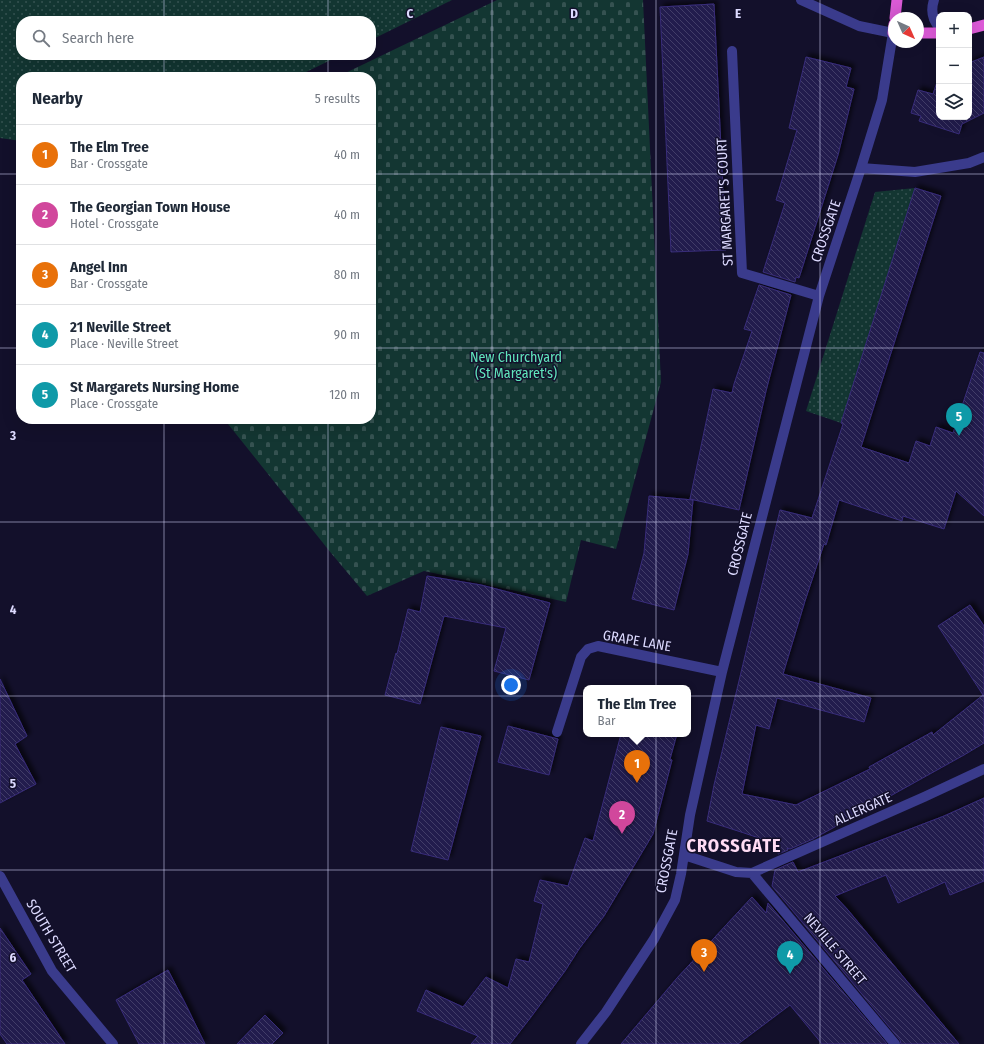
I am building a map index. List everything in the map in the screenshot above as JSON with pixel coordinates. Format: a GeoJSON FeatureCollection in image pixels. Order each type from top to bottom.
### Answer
{"type":"FeatureCollection","features":[{"type":"Feature","properties":{"kind":"highway"},"geometry":{"type":"LineString","coordinates":[[896,12],[897,0]]}},
{"type":"Feature","properties":{"kind":"highway"},"geometry":{"type":"LineString","coordinates":[[972,28],[984,25]]}},
{"type":"Feature","properties":{"kind":"highway"},"geometry":{"type":"LineString","coordinates":[[924,33],[936,33]]}},
{"type":"Feature","properties":{"kind":"street"},"geometry":{"type":"LineString","coordinates":[[802,0],[859,26],[888,29]]}},
{"type":"Feature","properties":{"kind":"street"},"geometry":{"type":"LineString","coordinates":[[934,0],[932,6],[936,24]]}},
{"type":"Feature","properties":{"kind":"street","name":"CROSSGATE"},"geometry":{"type":"LineString","coordinates":[[581,1044],[606,1012],[654,939],[675,900],[681,874],[690,815],[722,672],[819,296],[862,168],[882,100],[891,48]]}},
{"type":"Feature","properties":{"kind":"street","name":"ST MARGARET'S COURT"},"geometry":{"type":"LineString","coordinates":[[732,51],[742,273],[819,296]]}},
{"type":"Feature","properties":{"kind":"street"},"geometry":{"type":"LineString","coordinates":[[862,168],[915,172],[969,163],[984,157]]}},
{"type":"Feature","properties":{"kind":"street","name":"GRAPE LANE"},"geometry":{"type":"LineString","coordinates":[[557,732],[581,657],[588,650],[598,646],[722,672]]}},
{"type":"Feature","properties":{"kind":"street","name":"ALLERGATE"},"geometry":{"type":"LineString","coordinates":[[752,873],[984,769]]}},
{"type":"Feature","properties":{"kind":"street"},"geometry":{"type":"LineString","coordinates":[[684,855],[736,872],[752,873]]}},
{"type":"Feature","properties":{"kind":"street","name":"NEVILLE STREET"},"geometry":{"type":"LineString","coordinates":[[752,873],[895,1044]]}},
{"type":"Feature","properties":{"kind":"street","name":"SOUTH STREET"},"geometry":{"type":"LineString","coordinates":[[0,876],[52,971],[113,1044]]}},
{"type":"Feature","properties":{"kind":"green space"},"geometry":{"type":"Polygon","coordinates":[[[0,0],[452,0],[376,38],[376,16],[16,16],[16,60],[331,60],[306,72],[16,72],[16,140],[0,138],[0,0]]]}},
{"type":"Feature","properties":{"kind":"green space","name":"New Churchyard (St Margaret's)"},"geometry":{"type":"Polygon","coordinates":[[[497,0],[643,0],[661,382],[616,549],[581,540],[566,602],[424,571],[367,596],[228,424],[376,424],[376,72],[347,72],[372,60],[376,60],[376,58],[497,0]]]}},
{"type":"Feature","properties":{"kind":"green space"},"geometry":{"type":"Polygon","coordinates":[[[915,188],[841,423],[806,411],[875,192],[915,188]]]}},
{"type":"Feature","properties":{"kind":"building"},"geometry":{"type":"Polygon","coordinates":[[[714,4],[726,250],[671,252],[660,7],[714,4]]]}},
{"type":"Feature","properties":{"kind":"building"},"geometry":{"type":"Polygon","coordinates":[[[806,57],[851,68],[846,87],[854,89],[838,155],[799,278],[796,277],[795,282],[763,272],[785,203],[776,200],[797,130],[789,128],[806,57]]]}},
{"type":"Feature","properties":{"kind":"building"},"geometry":{"type":"Polygon","coordinates":[[[984,57],[984,113],[972,119],[972,84],[972,62],[984,57]]]}},
{"type":"Feature","properties":{"kind":"building"},"geometry":{"type":"Polygon","coordinates":[[[936,85],[936,120],[970,120],[962,124],[959,134],[919,121],[921,116],[911,113],[918,90],[933,94],[936,85]]]}},
{"type":"Feature","properties":{"kind":"building"},"geometry":{"type":"Polygon","coordinates":[[[915,188],[941,196],[861,447],[909,463],[916,441],[930,446],[936,427],[953,433],[980,352],[984,353],[984,516],[956,491],[944,529],[903,516],[902,521],[839,500],[826,545],[824,544],[805,601],[783,674],[871,698],[864,722],[777,698],[769,729],[756,725],[742,794],[796,805],[870,769],[869,767],[932,732],[933,735],[983,695],[938,626],[970,605],[984,626],[984,743],[813,839],[790,849],[787,848],[788,850],[778,854],[780,845],[707,821],[714,785],[780,510],[812,518],[843,424],[841,423],[915,188]]]}},
{"type":"Feature","properties":{"kind":"building"},"geometry":{"type":"Polygon","coordinates":[[[759,285],[791,295],[766,391],[739,510],[690,499],[713,389],[732,393],[752,331],[744,329],[759,285]]]}},
{"type":"Feature","properties":{"kind":"building"},"geometry":{"type":"Polygon","coordinates":[[[649,496],[693,500],[688,554],[674,610],[632,599],[644,553],[649,496]]]}},
{"type":"Feature","properties":{"kind":"building"},"geometry":{"type":"Polygon","coordinates":[[[427,576],[481,585],[550,603],[529,680],[494,671],[506,628],[444,616],[420,704],[385,695],[408,609],[420,612],[427,576]]]}},
{"type":"Feature","properties":{"kind":"building"},"geometry":{"type":"Polygon","coordinates":[[[0,679],[27,736],[15,744],[36,784],[0,803],[0,679]]]}},
{"type":"Feature","properties":{"kind":"building"},"geometry":{"type":"Polygon","coordinates":[[[508,726],[558,739],[549,775],[498,762],[508,726]]]}},
{"type":"Feature","properties":{"kind":"building"},"geometry":{"type":"Polygon","coordinates":[[[441,727],[481,736],[448,860],[411,851],[441,727]]]}},
{"type":"Feature","properties":{"kind":"building"},"geometry":{"type":"Polygon","coordinates":[[[620,737],[676,737],[670,759],[672,760],[653,834],[604,916],[510,1044],[471,1044],[478,1036],[417,1011],[426,990],[463,1007],[486,977],[508,988],[516,959],[529,962],[543,904],[534,901],[540,880],[568,886],[585,838],[593,841],[620,737]]]}},
{"type":"Feature","properties":{"kind":"building"},"geometry":{"type":"Polygon","coordinates":[[[984,798],[984,881],[950,895],[945,882],[898,903],[886,875],[835,896],[959,1044],[901,1044],[900,1040],[772,886],[775,870],[793,862],[798,872],[944,816],[984,798]]]}},
{"type":"Feature","properties":{"kind":"building"},"geometry":{"type":"Polygon","coordinates":[[[752,897],[766,913],[768,903],[887,1044],[822,1044],[790,1005],[738,1044],[621,1044],[677,978],[752,897]]]}},
{"type":"Feature","properties":{"kind":"building"},"geometry":{"type":"Polygon","coordinates":[[[0,928],[31,974],[22,980],[65,1044],[7,1044],[0,1034],[0,928]]]}},
{"type":"Feature","properties":{"kind":"building"},"geometry":{"type":"Polygon","coordinates":[[[168,970],[205,1044],[139,1044],[116,1000],[168,970]]]}},
{"type":"Feature","properties":{"kind":"building"},"geometry":{"type":"Polygon","coordinates":[[[265,1015],[283,1033],[272,1044],[237,1044],[265,1015]]]}},
{"type":"Feature","properties":{"kind":"place","name":"St Margarets Nursing Home"},"geometry":{"type":"Point","coordinates":[959,436]}},
{"type":"Feature","properties":{"kind":"place","name":"The Elm Tree"},"geometry":{"type":"Point","coordinates":[637,783]}},
{"type":"Feature","properties":{"kind":"place","name":"The Georgian Town House"},"geometry":{"type":"Point","coordinates":[622,834]}},
{"type":"Feature","properties":{"kind":"place","name":"Angel Inn"},"geometry":{"type":"Point","coordinates":[704,972]}},
{"type":"Feature","properties":{"kind":"place","name":"21 Neville Street"},"geometry":{"type":"Point","coordinates":[790,974]}},
{"type":"Feature","properties":{"kind":"district","name":"CROSSGATE"},"geometry":{"type":"Point","coordinates":[734,846]}}]}
